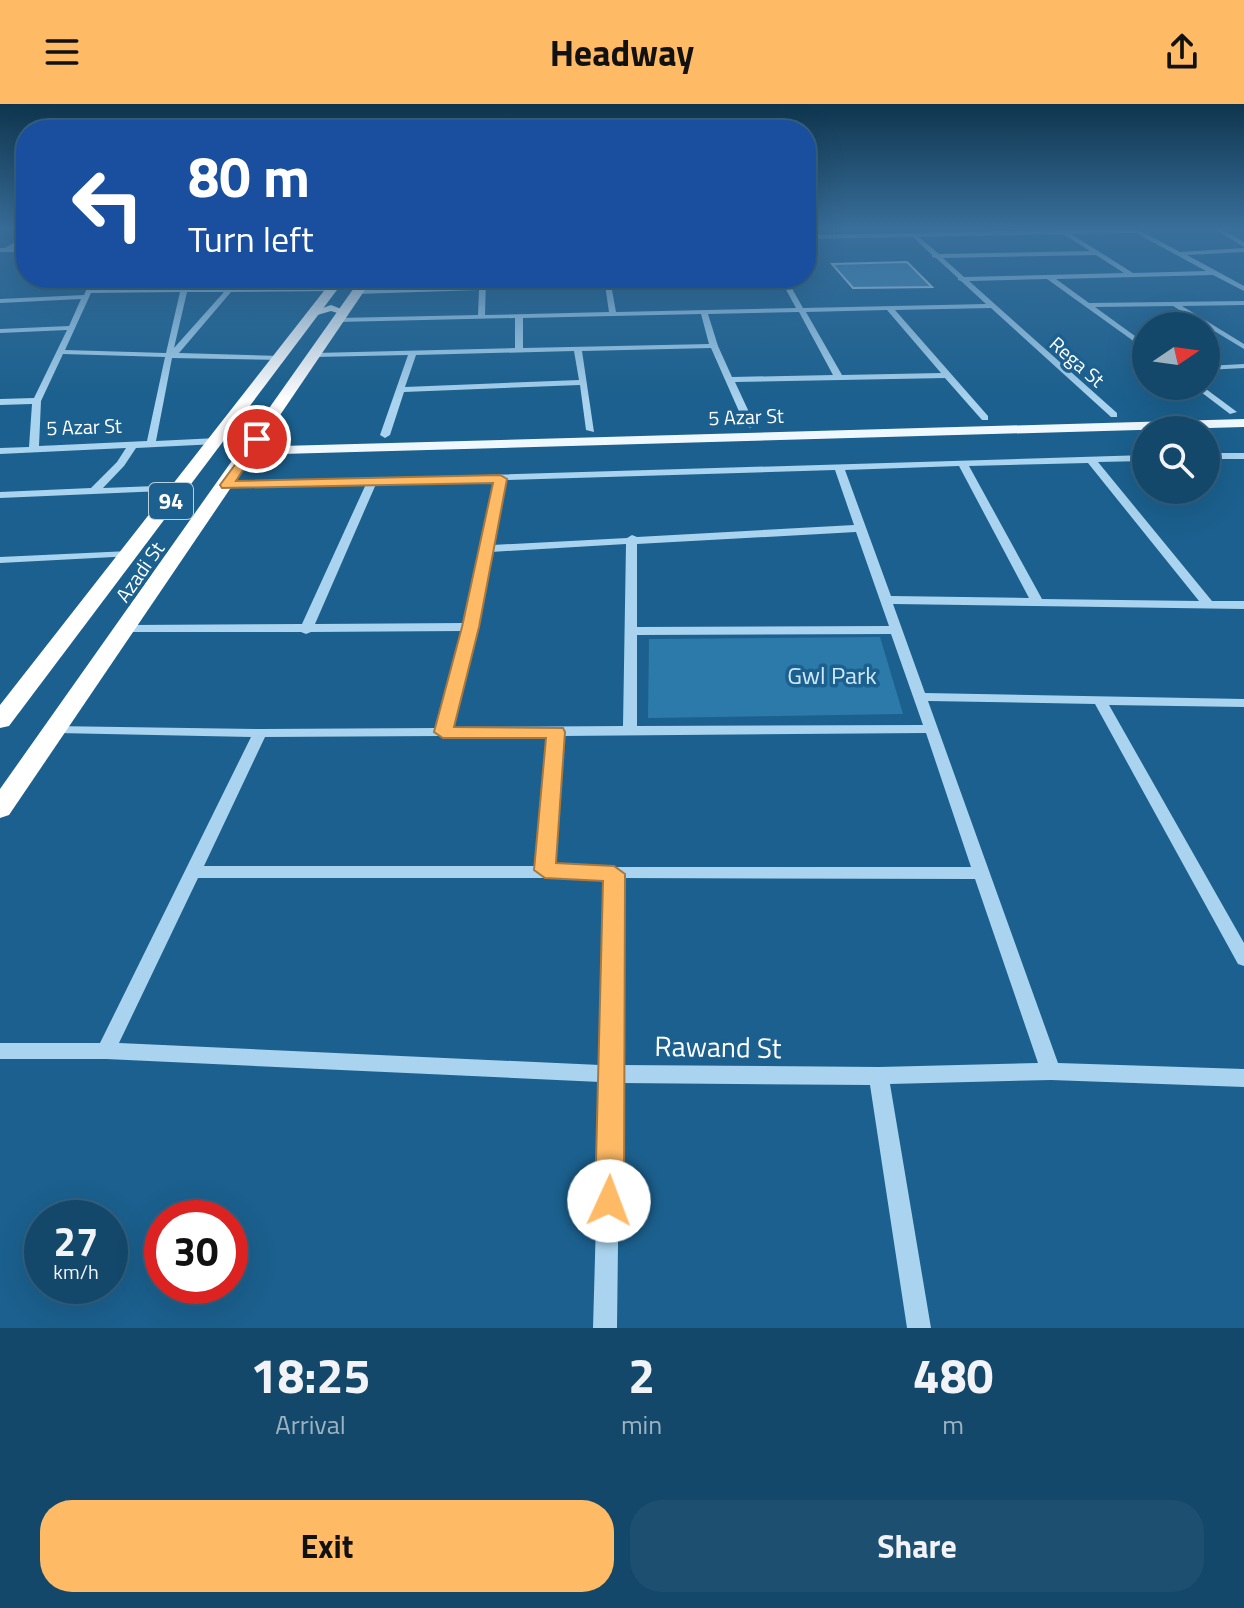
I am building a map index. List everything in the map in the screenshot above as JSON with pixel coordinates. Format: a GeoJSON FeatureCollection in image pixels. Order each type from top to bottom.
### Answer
{"type":"FeatureCollection","features":[{"type":"Feature","properties":{"kind":"highway","name":"Azadi St"},"geometry":{"type":"LineString","coordinates":[[0,721],[182,488],[332,288]]}},
{"type":"Feature","properties":{"kind":"highway","name":"Azadi St"},"geometry":{"type":"LineString","coordinates":[[0,809],[128,629],[360,288]]}},
{"type":"Feature","properties":{"kind":"main road"},"geometry":{"type":"LineString","coordinates":[[334,288],[339,297],[360,288]]}},
{"type":"Feature","properties":{"kind":"main road"},"geometry":{"type":"LineString","coordinates":[[314,313],[331,308],[341,316]]}},
{"type":"Feature","properties":{"kind":"main road","name":"5 Azar St"},"geometry":{"type":"LineString","coordinates":[[253,445],[385,435],[750,425],[829,429],[985,418],[1238,412]]}},
{"type":"Feature","properties":{"kind":"main road","name":"5 Azar St"},"geometry":{"type":"LineString","coordinates":[[253,445],[829,429],[1244,423]]}},
{"type":"Feature","properties":{"kind":"street","name":"Rega St"},"geometry":{"type":"LineString","coordinates":[[969,287],[1114,415]]}},
{"type":"Feature","properties":{"kind":"street"},"geometry":{"type":"LineString","coordinates":[[1062,287],[1132,338]]}},
{"type":"Feature","properties":{"kind":"street"},"geometry":{"type":"LineString","coordinates":[[34,449],[37,401],[89,288]]}},
{"type":"Feature","properties":{"kind":"street"},"geometry":{"type":"LineString","coordinates":[[0,301],[86,294],[298,288]]}},
{"type":"Feature","properties":{"kind":"street"},"geometry":{"type":"LineString","coordinates":[[360,288],[482,288],[481,318]]}},
{"type":"Feature","properties":{"kind":"street"},"geometry":{"type":"LineString","coordinates":[[609,288],[613,314]]}},
{"type":"Feature","properties":{"kind":"street"},"geometry":{"type":"LineString","coordinates":[[789,288],[838,376]]}},
{"type":"Feature","properties":{"kind":"street"},"geometry":{"type":"LineString","coordinates":[[151,445],[184,290]]}},
{"type":"Feature","properties":{"kind":"street"},"geometry":{"type":"LineString","coordinates":[[172,357],[229,290]]}},
{"type":"Feature","properties":{"kind":"street"},"geometry":{"type":"LineString","coordinates":[[1086,305],[1244,303]]}},
{"type":"Feature","properties":{"kind":"street"},"geometry":{"type":"LineString","coordinates":[[1175,304],[1244,347]]}},
{"type":"Feature","properties":{"kind":"street"},"geometry":{"type":"LineString","coordinates":[[341,316],[481,318],[989,306]]}},
{"type":"Feature","properties":{"kind":"street"},"geometry":{"type":"LineString","coordinates":[[889,308],[985,418]]}},
{"type":"Feature","properties":{"kind":"street"},"geometry":{"type":"LineString","coordinates":[[704,312],[714,346],[750,425]]}},
{"type":"Feature","properties":{"kind":"street"},"geometry":{"type":"LineString","coordinates":[[519,317],[519,349]]}},
{"type":"Feature","properties":{"kind":"street"},"geometry":{"type":"LineString","coordinates":[[0,331],[72,328]]}},
{"type":"Feature","properties":{"kind":"street"},"geometry":{"type":"LineString","coordinates":[[315,355],[714,346]]}},
{"type":"Feature","properties":{"kind":"street"},"geometry":{"type":"LineString","coordinates":[[578,349],[591,430]]}},
{"type":"Feature","properties":{"kind":"street"},"geometry":{"type":"LineString","coordinates":[[59,352],[281,358]]}},
{"type":"Feature","properties":{"kind":"street"},"geometry":{"type":"LineString","coordinates":[[385,435],[413,352]]}},
{"type":"Feature","properties":{"kind":"street"},"geometry":{"type":"LineString","coordinates":[[1220,367],[1244,366]]}},
{"type":"Feature","properties":{"kind":"street"},"geometry":{"type":"LineString","coordinates":[[730,380],[947,375]]}},
{"type":"Feature","properties":{"kind":"street"},"geometry":{"type":"LineString","coordinates":[[401,390],[581,382]]}},
{"type":"Feature","properties":{"kind":"street"},"geometry":{"type":"LineString","coordinates":[[1219,400],[1238,412]]}},
{"type":"Feature","properties":{"kind":"street"},"geometry":{"type":"LineString","coordinates":[[0,402],[37,401]]}},
{"type":"Feature","properties":{"kind":"street","name":"5 Azar St"},"geometry":{"type":"LineString","coordinates":[[0,451],[217,441]]}},
{"type":"Feature","properties":{"kind":"street"},"geometry":{"type":"LineString","coordinates":[[94,491],[121,464],[132,446]]}},
{"type":"Feature","properties":{"kind":"street"},"geometry":{"type":"LineString","coordinates":[[1220,456],[1244,456]]}},
{"type":"Feature","properties":{"kind":"street"},"geometry":{"type":"LineString","coordinates":[[227,485],[1132,459]]}},
{"type":"Feature","properties":{"kind":"street"},"geometry":{"type":"LineString","coordinates":[[1091,460],[1209,605]]}},
{"type":"Feature","properties":{"kind":"street"},"geometry":{"type":"LineString","coordinates":[[963,464],[1038,603]]}},
{"type":"Feature","properties":{"kind":"street"},"geometry":{"type":"LineString","coordinates":[[840,469],[1051,1071]]}},
{"type":"Feature","properties":{"kind":"street"},"geometry":{"type":"LineString","coordinates":[[443,732],[470,627],[500,479]]}},
{"type":"Feature","properties":{"kind":"street"},"geometry":{"type":"LineString","coordinates":[[306,630],[372,482]]}},
{"type":"Feature","properties":{"kind":"street"},"geometry":{"type":"LineString","coordinates":[[0,495],[182,488]]}},
{"type":"Feature","properties":{"kind":"street"},"geometry":{"type":"LineString","coordinates":[[486,549],[632,538],[861,528]]}},
{"type":"Feature","properties":{"kind":"street"},"geometry":{"type":"LineString","coordinates":[[630,729],[632,538]]}},
{"type":"Feature","properties":{"kind":"street"},"geometry":{"type":"LineString","coordinates":[[0,560],[129,554]]}},
{"type":"Feature","properties":{"kind":"street"},"geometry":{"type":"LineString","coordinates":[[886,600],[1244,605]]}},
{"type":"Feature","properties":{"kind":"street"},"geometry":{"type":"LineString","coordinates":[[128,629],[470,627]]}},
{"type":"Feature","properties":{"kind":"street"},"geometry":{"type":"LineString","coordinates":[[632,631],[897,630]]}},
{"type":"Feature","properties":{"kind":"street"},"geometry":{"type":"LineString","coordinates":[[920,697],[1244,703]]}},
{"type":"Feature","properties":{"kind":"street"},"geometry":{"type":"LineString","coordinates":[[1100,701],[1244,959]]}},
{"type":"Feature","properties":{"kind":"street"},"geometry":{"type":"LineString","coordinates":[[57,729],[260,733],[931,729]]}},
{"type":"Feature","properties":{"kind":"street"},"geometry":{"type":"LineString","coordinates":[[545,870],[556,732]]}},
{"type":"Feature","properties":{"kind":"street"},"geometry":{"type":"LineString","coordinates":[[106,1051],[260,733]]}},
{"type":"Feature","properties":{"kind":"street"},"geometry":{"type":"LineString","coordinates":[[193,872],[545,870],[614,874],[981,873]]}},
{"type":"Feature","properties":{"kind":"street"},"geometry":{"type":"LineString","coordinates":[[605,1328],[613,1074],[614,874]]}},
{"type":"Feature","properties":{"kind":"street","name":"Rawand St"},"geometry":{"type":"LineString","coordinates":[[0,1051],[106,1051],[613,1074],[879,1076],[1051,1071],[1244,1078]]}},
{"type":"Feature","properties":{"kind":"street"},"geometry":{"type":"LineString","coordinates":[[879,1076],[919,1328]]}},
{"type":"Feature","properties":{"kind":"green space","name":"Gwl Park"},"geometry":{"type":"Polygon","coordinates":[[[880,637],[903,714],[648,718],[649,639],[880,637]]]}},
{"type":"Feature","properties":{"kind":"route"},"geometry":{"type":"LineString","coordinates":[[257,439],[227,485],[500,479],[470,627],[443,732],[556,732],[545,870],[614,874],[609,1201]]}}]}
